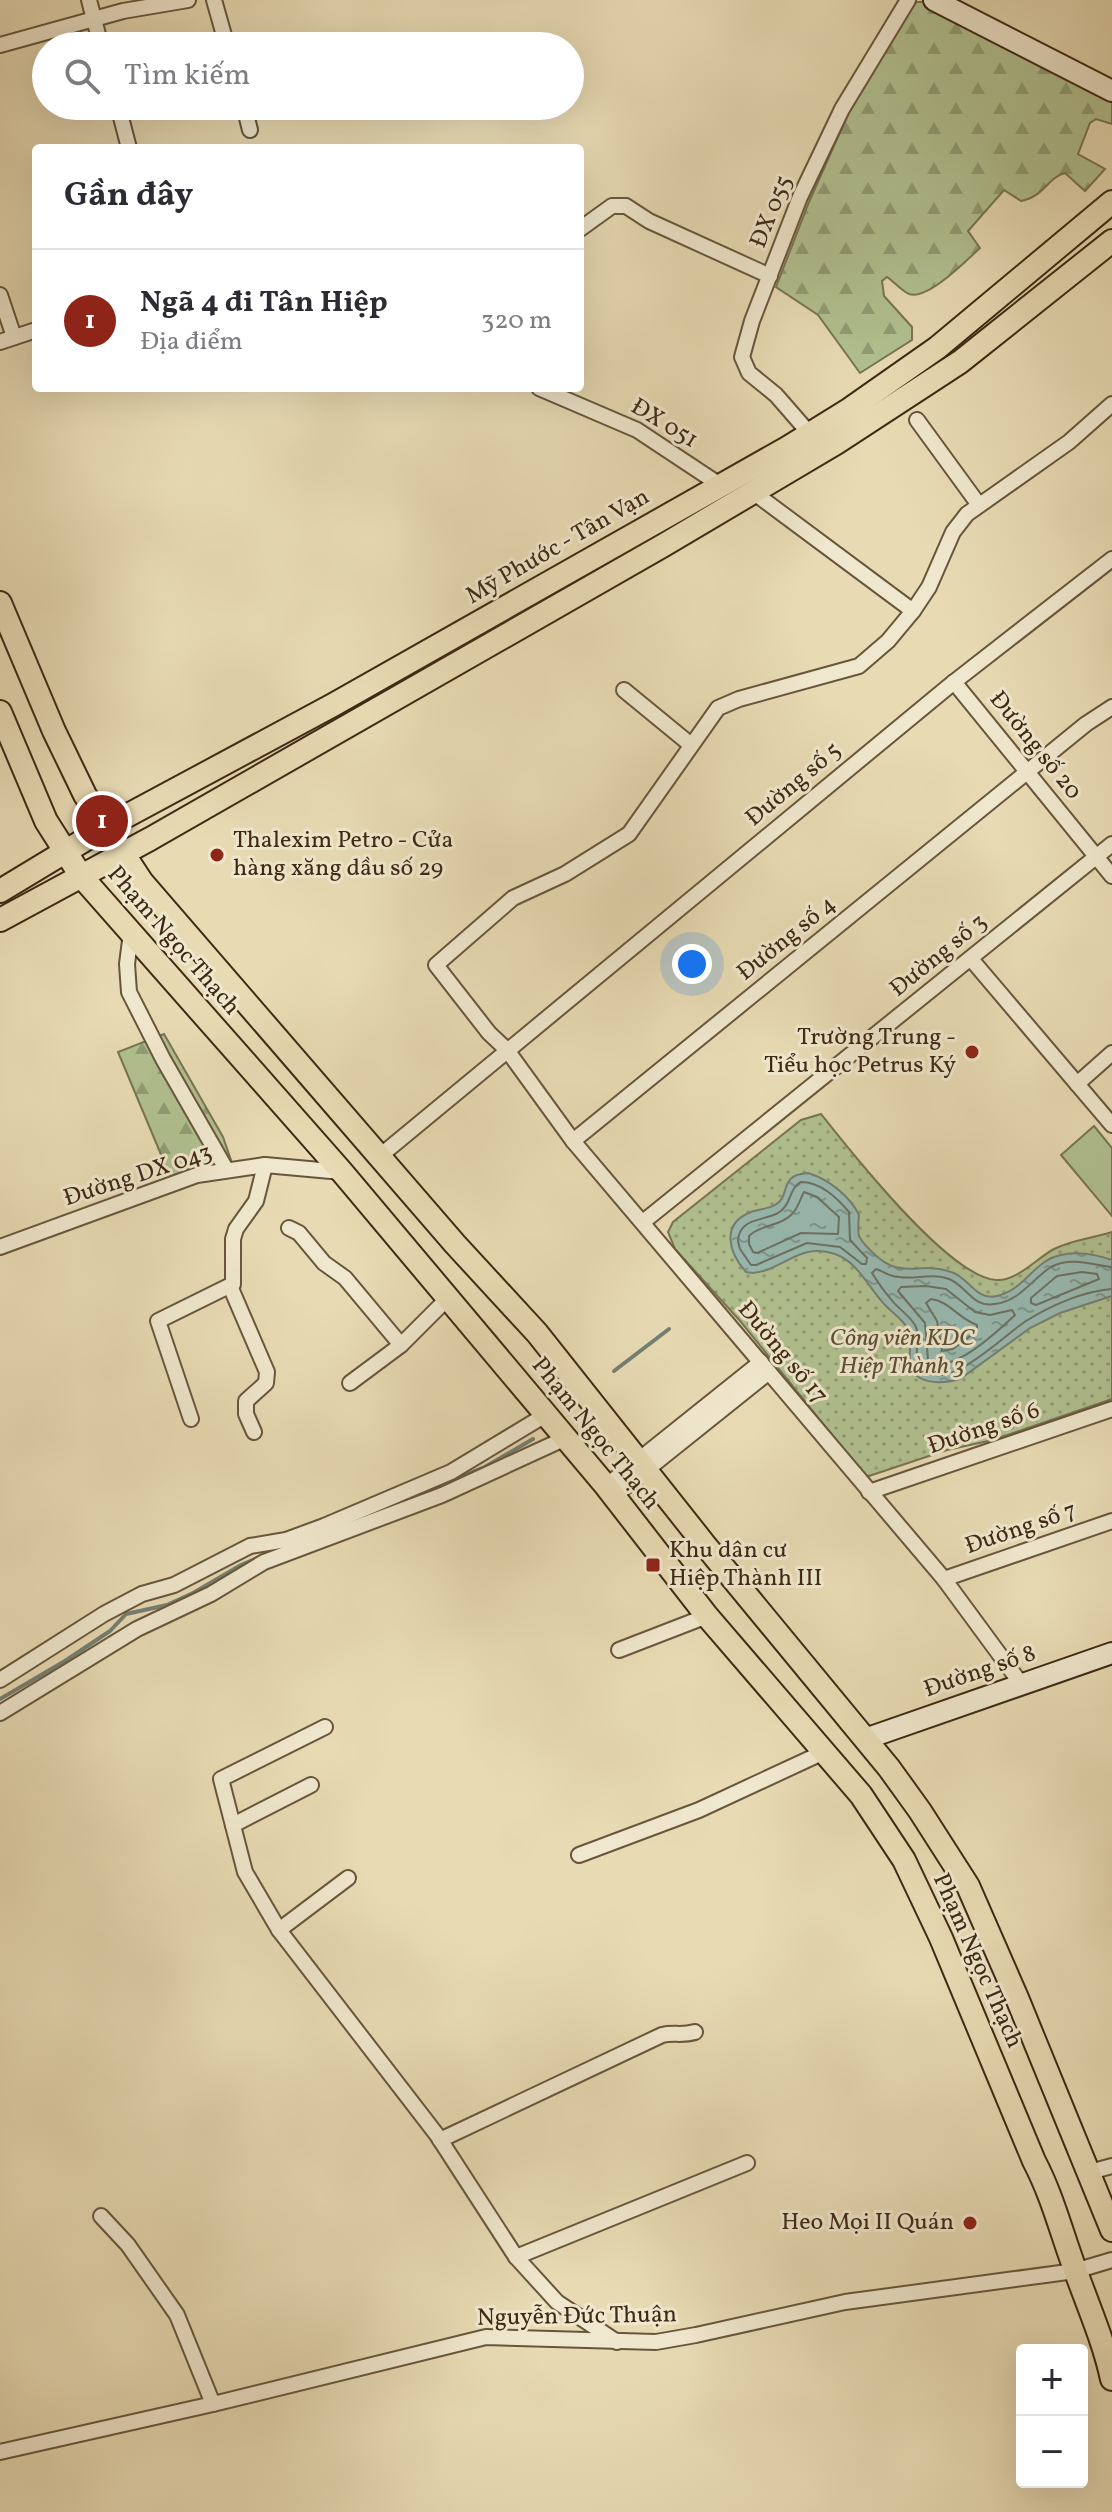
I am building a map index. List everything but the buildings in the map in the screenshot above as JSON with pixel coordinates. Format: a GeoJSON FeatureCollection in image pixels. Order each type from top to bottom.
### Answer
{"type":"FeatureCollection","features":[{"type":"Feature","properties":{"kind":"main road","name":"Mỹ Phước - Tân Vạn"},"geometry":{"type":"LineString","coordinates":[[0,891],[106,827],[333,705],[810,434],[937,348],[1112,202]]}},
{"type":"Feature","properties":{"kind":"main road","name":"Mỹ Phước - Tân Vạn"},"geometry":{"type":"LineString","coordinates":[[0,920],[122,855],[836,443],[960,362],[1112,241]]}},
{"type":"Feature","properties":{"kind":"main road","name":"Phạm Ngọc Thạch"},"geometry":{"type":"LineString","coordinates":[[1,610],[85,795],[122,855],[157,901],[455,1244],[537,1333],[920,1811],[968,1886],[1112,2230]]}},
{"type":"Feature","properties":{"kind":"main road","name":"Phạm Ngọc Thạch"},"geometry":{"type":"LineString","coordinates":[[0,712],[46,821],[81,876],[342,1172],[547,1414],[707,1616],[861,1795],[904,1860],[941,1938],[1034,2161],[1048,2187],[1106,2352],[1112,2379]]}},
{"type":"Feature","properties":{"kind":"street"},"geometry":{"type":"LineString","coordinates":[[89,0],[97,32]]}},
{"type":"Feature","properties":{"kind":"street"},"geometry":{"type":"LineString","coordinates":[[47,32],[123,11],[188,0]]}},
{"type":"Feature","properties":{"kind":"street"},"geometry":{"type":"LineString","coordinates":[[214,0],[223,32]]}},
{"type":"Feature","properties":{"kind":"street","name":"ĐX 055"},"geometry":{"type":"LineString","coordinates":[[810,434],[776,395],[749,373],[742,357],[752,321],[800,197],[842,109],[908,0]]}},
{"type":"Feature","properties":{"kind":"street"},"geometry":{"type":"LineString","coordinates":[[934,0],[1112,91]]}},
{"type":"Feature","properties":{"kind":"street"},"geometry":{"type":"LineString","coordinates":[[0,45],[32,36]]}},
{"type":"Feature","properties":{"kind":"street"},"geometry":{"type":"LineString","coordinates":[[122,120],[128,144]]}},
{"type":"Feature","properties":{"kind":"street"},"geometry":{"type":"LineString","coordinates":[[248,120],[250,130]]}},
{"type":"Feature","properties":{"kind":"street"},"geometry":{"type":"LineString","coordinates":[[584,226],[612,206],[626,206],[649,221],[770,276]]}},
{"type":"Feature","properties":{"kind":"street"},"geometry":{"type":"LineString","coordinates":[[0,295],[7,340],[32,331]]}},
{"type":"Feature","properties":{"kind":"street","name":"ĐX 051"},"geometry":{"type":"LineString","coordinates":[[548,392],[637,430],[720,485]]}},
{"type":"Feature","properties":{"kind":"street"},"geometry":{"type":"LineString","coordinates":[[624,690],[691,745],[718,708],[739,699],[859,666],[888,641],[913,611],[929,587],[953,532],[967,514],[1069,442],[1112,404]]}},
{"type":"Feature","properties":{"kind":"street"},"geometry":{"type":"LineString","coordinates":[[917,420],[979,505]]}},
{"type":"Feature","properties":{"kind":"street"},"geometry":{"type":"LineString","coordinates":[[753,492],[913,611]]}},
{"type":"Feature","properties":{"kind":"street","name":"Đường số 5"},"geometry":{"type":"LineString","coordinates":[[380,1156],[954,682],[1105,569],[1112,559]]}},
{"type":"Feature","properties":{"kind":"street","name":"Đường số 20"},"geometry":{"type":"LineString","coordinates":[[954,682],[1112,876]]}},
{"type":"Feature","properties":{"kind":"street","name":"Đường số 4"},"geometry":{"type":"LineString","coordinates":[[573,1141],[1086,724],[1112,707]]}},
{"type":"Feature","properties":{"kind":"street","name":"Đường số 17"},"geometry":{"type":"LineString","coordinates":[[691,745],[629,834],[565,874],[513,898],[436,965],[489,1033],[507,1050],[573,1141],[944,1579],[1022,1685]]}},
{"type":"Feature","properties":{"kind":"street","name":"Đường số 3"},"geometry":{"type":"LineString","coordinates":[[643,1222],[1112,844]]}},
{"type":"Feature","properties":{"kind":"street"},"geometry":{"type":"LineString","coordinates":[[131,933],[127,964],[129,992],[226,1169]]}},
{"type":"Feature","properties":{"kind":"street"},"geometry":{"type":"LineString","coordinates":[[971,959],[1112,1125]]}},
{"type":"Feature","properties":{"kind":"street"},"geometry":{"type":"LineString","coordinates":[[1077,1084],[1112,1053]]}},
{"type":"Feature","properties":{"kind":"street"},"geometry":{"type":"LineString","coordinates":[[191,1419],[158,1321],[233,1282],[233,1239],[236,1229],[256,1201],[265,1165]]}},
{"type":"Feature","properties":{"kind":"street","name":"Đường DX 043"},"geometry":{"type":"LineString","coordinates":[[0,1247],[197,1175],[265,1165],[342,1172]]}},
{"type":"Feature","properties":{"kind":"street"},"geometry":{"type":"LineString","coordinates":[[289,1228],[299,1233],[324,1263],[345,1278],[401,1345]]}},
{"type":"Feature","properties":{"kind":"street"},"geometry":{"type":"LineString","coordinates":[[230,1286],[267,1372],[266,1383],[246,1401],[246,1414],[254,1432]]}},
{"type":"Feature","properties":{"kind":"street"},"geometry":{"type":"LineString","coordinates":[[350,1383],[401,1345],[447,1299]]}},
{"type":"Feature","properties":{"kind":"street"},"geometry":{"type":"LineString","coordinates":[[610,1491],[765,1367]]}},
{"type":"Feature","properties":{"kind":"street","name":"Đường số 6"},"geometry":{"type":"LineString","coordinates":[[869,1492],[1112,1409]]}},
{"type":"Feature","properties":{"kind":"street"},"geometry":{"type":"LineString","coordinates":[[0,1680],[104,1614],[142,1594],[174,1585],[250,1546],[286,1540],[451,1472],[547,1414]]}},
{"type":"Feature","properties":{"kind":"street"},"geometry":{"type":"LineString","coordinates":[[0,1713],[137,1629],[211,1594],[264,1562],[442,1495],[566,1438]]}},
{"type":"Feature","properties":{"kind":"street","name":"Đường số 7"},"geometry":{"type":"LineString","coordinates":[[944,1579],[1112,1521]]}},
{"type":"Feature","properties":{"kind":"street"},"geometry":{"type":"LineString","coordinates":[[619,1650],[707,1616]]}},
{"type":"Feature","properties":{"kind":"street","name":"Đường số 8"},"geometry":{"type":"LineString","coordinates":[[865,1739],[1112,1653]]}},
{"type":"Feature","properties":{"kind":"street"},"geometry":{"type":"LineString","coordinates":[[325,1727],[221,1779],[245,1872],[279,1930],[440,2140],[516,2257],[557,2302],[617,2342]]}},
{"type":"Feature","properties":{"kind":"street"},"geometry":{"type":"LineString","coordinates":[[579,1855],[699,1810],[824,1752]]}},
{"type":"Feature","properties":{"kind":"street"},"geometry":{"type":"LineString","coordinates":[[233,1825],[311,1785]]}},
{"type":"Feature","properties":{"kind":"street"},"geometry":{"type":"LineString","coordinates":[[279,1930],[348,1878]]}},
{"type":"Feature","properties":{"kind":"street"},"geometry":{"type":"LineString","coordinates":[[440,2140],[662,2035],[670,2033],[681,2036],[695,2032]]}},
{"type":"Feature","properties":{"kind":"street"},"geometry":{"type":"LineString","coordinates":[[516,2257],[747,2163]]}},
{"type":"Feature","properties":{"kind":"street"},"geometry":{"type":"LineString","coordinates":[[1090,2172],[1112,2166]]}},
{"type":"Feature","properties":{"kind":"street"},"geometry":{"type":"LineString","coordinates":[[101,2216],[128,2245],[177,2315],[213,2404]]}},
{"type":"Feature","properties":{"kind":"street","name":"Nguyễn Đức Thuận"},"geometry":{"type":"LineString","coordinates":[[0,2452],[486,2337],[656,2342],[845,2302],[1075,2271],[1112,2260]]}},
{"type":"Feature","properties":{"kind":"green space"},"geometry":{"type":"Polygon","coordinates":[[[928,2],[1112,96],[1112,124],[1096,119],[1090,123],[1078,154],[1105,169],[1085,191],[1065,173],[1029,199],[1021,201],[1004,190],[968,231],[980,248],[945,279],[914,295],[887,277],[882,281],[884,296],[912,327],[912,340],[860,373],[818,315],[776,287],[849,112],[909,5],[928,2]]]}},
{"type":"Feature","properties":{"kind":"green space"},"geometry":{"type":"Polygon","coordinates":[[[164,1034],[223,1137],[231,1160],[170,1176],[118,1052],[164,1034]]]}},
{"type":"Feature","properties":{"kind":"green space","name":"Công viên KDC Hiệp Thành 3"},"geometry":{"type":"Polygon","coordinates":[[[821,1114],[902,1210],[953,1258],[976,1274],[1004,1280],[1061,1246],[1112,1232],[1112,1399],[993,1440],[947,1450],[866,1477],[741,1322],[675,1249],[668,1232],[673,1222],[801,1120],[821,1114]]]}},
{"type":"Feature","properties":{"kind":"green space"},"geometry":{"type":"Polygon","coordinates":[[[1094,1126],[1112,1148],[1112,1216],[1061,1155],[1094,1126]]]}},
{"type":"Feature","properties":{"kind":"water"},"geometry":{"type":"Polygon","coordinates":[[[808,1173],[831,1184],[850,1201],[859,1215],[861,1240],[892,1266],[951,1272],[989,1297],[1012,1290],[1054,1257],[1088,1254],[1112,1260],[1112,1296],[1060,1313],[1030,1328],[960,1379],[937,1382],[922,1379],[912,1368],[908,1329],[851,1263],[835,1254],[811,1251],[753,1273],[746,1272],[735,1256],[731,1231],[741,1217],[775,1205],[792,1178],[808,1173]]]}},
{"type":"Feature","properties":{"kind":"waterway"},"geometry":{"type":"LineString","coordinates":[[614,1371],[669,1329]]}},
{"type":"Feature","properties":{"kind":"waterway"},"geometry":{"type":"LineString","coordinates":[[417,1494],[485,1467],[533,1439]]}},
{"type":"Feature","properties":{"kind":"waterway"},"geometry":{"type":"LineString","coordinates":[[369,1515],[390,1505]]}},
{"type":"Feature","properties":{"kind":"waterway"},"geometry":{"type":"LineString","coordinates":[[0,1699],[110,1631],[126,1614],[167,1605],[260,1557]]}},
{"type":"Feature","properties":{"kind":"place","name":"Ngã 4 đi Tân Hiệp"},"geometry":{"type":"Point","coordinates":[102,821]}},
{"type":"Feature","properties":{"kind":"place","name":"Thalexim Petro - Cửa hàng xăng dầu số 29"},"geometry":{"type":"Point","coordinates":[217,855]}},
{"type":"Feature","properties":{"kind":"place","name":"Trường Trung - Tiểu học Petrus Ký"},"geometry":{"type":"Point","coordinates":[972,1052]}},
{"type":"Feature","properties":{"kind":"place","name":"Khu dân cư Hiệp Thành III"},"geometry":{"type":"Point","coordinates":[653,1565]}},
{"type":"Feature","properties":{"kind":"place","name":"Heo Mọi II Quán"},"geometry":{"type":"Point","coordinates":[970,2223]}}]}
